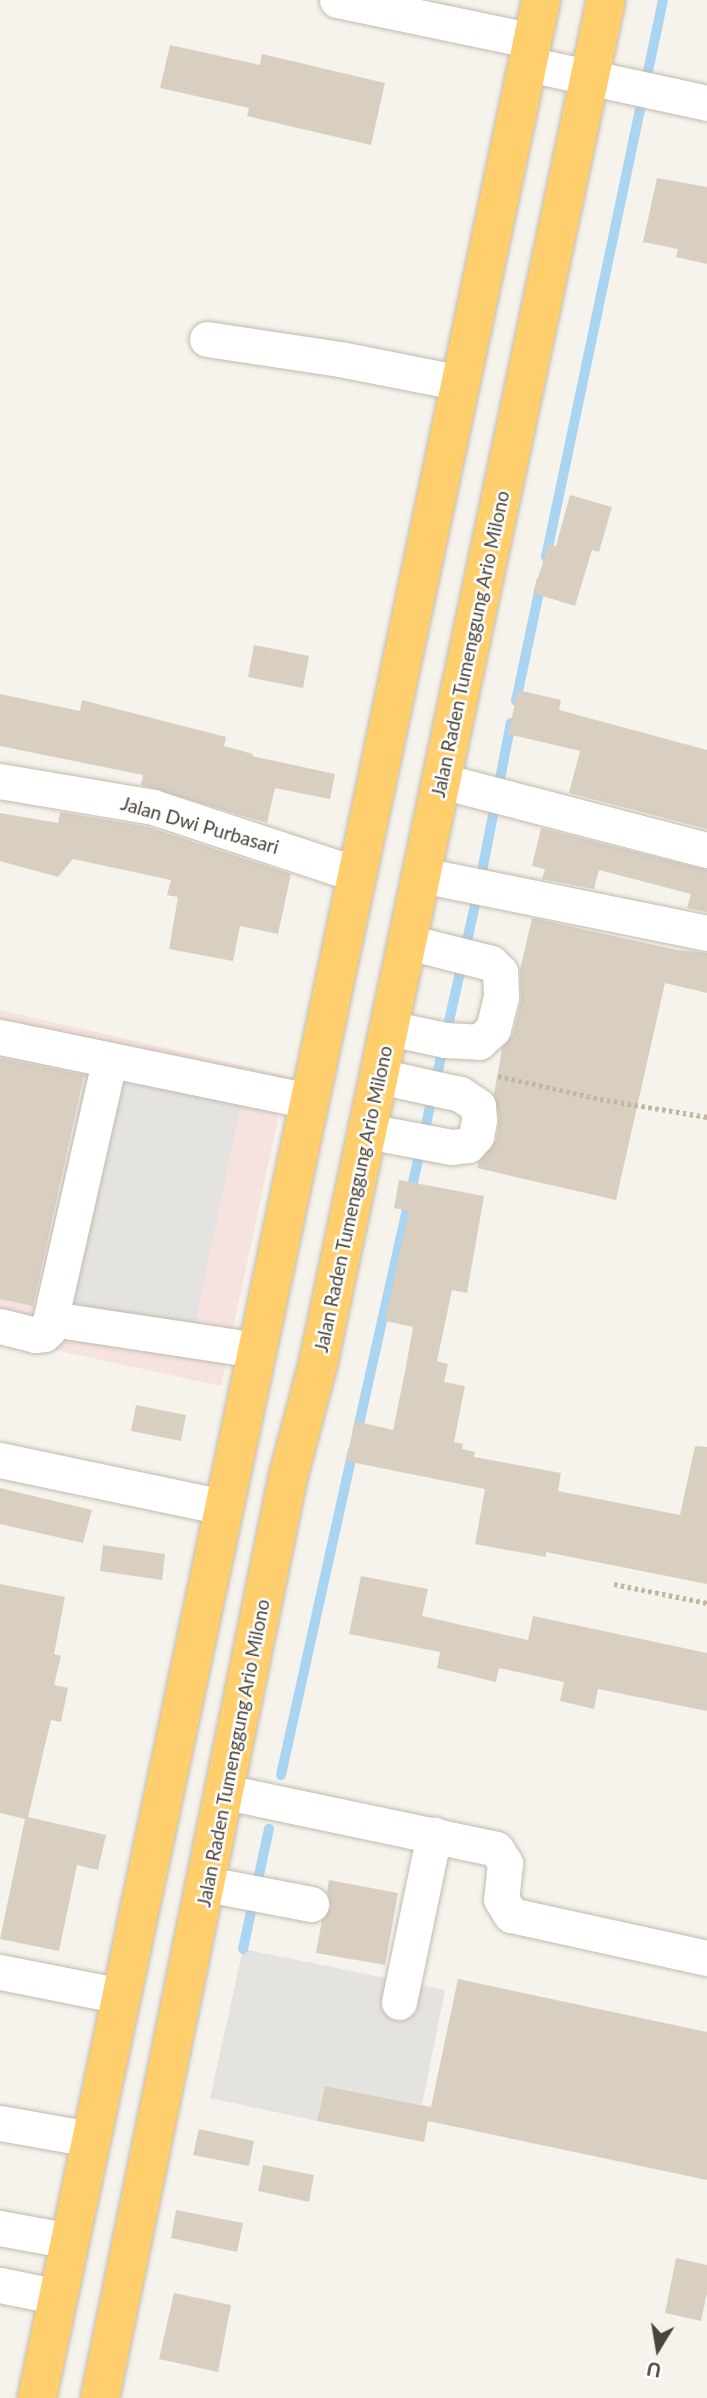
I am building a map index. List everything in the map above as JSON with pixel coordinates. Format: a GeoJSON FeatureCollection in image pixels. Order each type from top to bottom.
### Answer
{"type":"FeatureCollection","features":[{"type":"Feature","properties":{"kind":"highway"},"geometry":{"type":"LineString","coordinates":[[37,2398],[541,0]]}},
{"type":"Feature","properties":{"kind":"highway","name":"Jalan Raden Tumenggung Ario Milono"},"geometry":{"type":"LineString","coordinates":[[100,2398],[226,1792],[288,1477],[318,1363],[606,0]]}},
{"type":"Feature","properties":{"kind":"highway"},"geometry":{"type":"LineString","coordinates":[[258,1350],[318,1363]]}},
{"type":"Feature","properties":{"kind":"street"},"geometry":{"type":"LineString","coordinates":[[337,0],[531,52],[590,76],[707,103]]}},
{"type":"Feature","properties":{"kind":"street"},"geometry":{"type":"LineString","coordinates":[[207,339],[340,359],[461,383]]}},
{"type":"Feature","properties":{"kind":"street","name":"Jalan Dwi Purbasari"},"geometry":{"type":"LineString","coordinates":[[0,781],[153,807],[356,874]]}},
{"type":"Feature","properties":{"kind":"street"},"geometry":{"type":"LineString","coordinates":[[442,781],[707,850]]}},
{"type":"Feature","properties":{"kind":"street"},"geometry":{"type":"LineString","coordinates":[[422,875],[707,933]]}},
{"type":"Feature","properties":{"kind":"street"},"geometry":{"type":"LineString","coordinates":[[389,1028],[445,1040],[479,1042],[493,1029],[501,996],[500,972],[491,963],[408,942]]}},
{"type":"Feature","properties":{"kind":"street"},"geometry":{"type":"LineString","coordinates":[[0,1037],[308,1101]]}},
{"type":"Feature","properties":{"kind":"street"},"geometry":{"type":"LineString","coordinates":[[0,1326],[44,1335],[52,1319],[109,1060]]}},
{"type":"Feature","properties":{"kind":"street"},"geometry":{"type":"LineString","coordinates":[[367,1131],[452,1147],[468,1145],[476,1136],[480,1120],[478,1106],[460,1094],[379,1076]]}},
{"type":"Feature","properties":{"kind":"street"},"geometry":{"type":"LineString","coordinates":[[52,1319],[258,1350]]}},
{"type":"Feature","properties":{"kind":"street"},"geometry":{"type":"LineString","coordinates":[[0,1461],[223,1507]]}},
{"type":"Feature","properties":{"kind":"street"},"geometry":{"type":"LineString","coordinates":[[226,1792],[496,1849],[506,1863],[501,1899],[511,1915],[707,1958]]}},
{"type":"Feature","properties":{"kind":"street"},"geometry":{"type":"LineString","coordinates":[[399,2002],[434,1835]]}},
{"type":"Feature","properties":{"kind":"street"},"geometry":{"type":"LineString","coordinates":[[207,1884],[311,1904]]}},
{"type":"Feature","properties":{"kind":"street"},"geometry":{"type":"LineString","coordinates":[[0,1972],[121,1996]]}},
{"type":"Feature","properties":{"kind":"street"},"geometry":{"type":"LineString","coordinates":[[0,2123],[91,2139]]}},
{"type":"Feature","properties":{"kind":"street"},"geometry":{"type":"LineString","coordinates":[[0,2228],[70,2241]]}},
{"type":"Feature","properties":{"kind":"street"},"geometry":{"type":"LineString","coordinates":[[0,2285],[59,2297]]}},
{"type":"Feature","properties":{"kind":"path"},"geometry":{"type":"LineString","coordinates":[[492,1075],[600,1099],[707,1117]]}},
{"type":"Feature","properties":{"kind":"path"},"geometry":{"type":"LineString","coordinates":[[614,1584],[707,1603]]}},
{"type":"Feature","properties":{"kind":"shaded area"},"geometry":{"type":"Polygon","coordinates":[[[0,1010],[287,1076],[221,1386],[0,1338],[0,1010]]]}},
{"type":"Feature","properties":{"kind":"shaded area"},"geometry":{"type":"Polygon","coordinates":[[[91,1047],[246,1080],[188,1359],[31,1325],[91,1047]]]}},
{"type":"Feature","properties":{"kind":"shaded area"},"geometry":{"type":"Polygon","coordinates":[[[243,1949],[445,1990],[422,2105],[325,2086],[317,2121],[210,2098],[243,1949]]]}},
{"type":"Feature","properties":{"kind":"building"},"geometry":{"type":"Polygon","coordinates":[[[170,45],[260,65],[262,54],[385,83],[371,145],[247,116],[249,108],[160,88],[170,45]]]}},
{"type":"Feature","properties":{"kind":"building"},"geometry":{"type":"Polygon","coordinates":[[[657,178],[707,187],[707,264],[676,257],[678,249],[643,242],[657,178]]]}},
{"type":"Feature","properties":{"kind":"building"},"geometry":{"type":"Polygon","coordinates":[[[570,495],[612,507],[599,552],[592,550],[575,606],[533,593],[549,544],[556,546],[570,495]]]}},
{"type":"Feature","properties":{"kind":"building"},"geometry":{"type":"Polygon","coordinates":[[[254,645],[309,656],[303,688],[248,677],[254,645]]]}},
{"type":"Feature","properties":{"kind":"building"},"geometry":{"type":"Polygon","coordinates":[[[518,690],[561,700],[559,710],[707,750],[707,829],[569,793],[580,751],[508,734],[518,690]]]}},
{"type":"Feature","properties":{"kind":"building"},"geometry":{"type":"Polygon","coordinates":[[[0,694],[80,711],[82,700],[226,737],[224,746],[253,754],[252,756],[335,774],[330,799],[275,788],[267,823],[141,785],[143,775],[0,746],[0,694]]]}},
{"type":"Feature","properties":{"kind":"building"},"geometry":{"type":"Polygon","coordinates":[[[60,812],[148,827],[291,874],[278,934],[240,926],[233,961],[169,949],[178,897],[167,895],[171,880],[73,859],[58,877],[0,861],[0,813],[58,823],[60,812]]]}},
{"type":"Feature","properties":{"kind":"building"},"geometry":{"type":"Polygon","coordinates":[[[541,828],[707,870],[707,912],[687,908],[691,894],[599,870],[594,889],[542,879],[545,869],[532,866],[541,828]]]}},
{"type":"Feature","properties":{"kind":"building"},"geometry":{"type":"Polygon","coordinates":[[[532,918],[677,950],[707,953],[707,993],[665,983],[616,1200],[477,1168],[479,1161],[496,1140],[499,1119],[494,1094],[502,1048],[513,1034],[521,1001],[520,970],[532,918]]]}},
{"type":"Feature","properties":{"kind":"building"},"geometry":{"type":"Polygon","coordinates":[[[0,1058],[84,1075],[33,1306],[0,1299],[0,1058]]]}},
{"type":"Feature","properties":{"kind":"building"},"geometry":{"type":"Polygon","coordinates":[[[399,1180],[484,1196],[467,1293],[452,1290],[437,1361],[448,1364],[444,1382],[465,1386],[454,1442],[463,1444],[462,1449],[475,1452],[474,1457],[561,1473],[558,1491],[680,1515],[695,1446],[707,1447],[707,1584],[546,1552],[546,1557],[475,1544],[485,1489],[346,1461],[355,1421],[393,1430],[405,1372],[413,1327],[385,1321],[409,1211],[394,1208],[399,1180]]]}},
{"type":"Feature","properties":{"kind":"building"},"geometry":{"type":"Polygon","coordinates":[[[136,1405],[186,1415],[181,1441],[131,1431],[136,1405]]]}},
{"type":"Feature","properties":{"kind":"building"},"geometry":{"type":"Polygon","coordinates":[[[0,1488],[92,1510],[83,1543],[0,1524],[0,1488]]]}},
{"type":"Feature","properties":{"kind":"building"},"geometry":{"type":"Polygon","coordinates":[[[103,1545],[165,1554],[162,1580],[100,1571],[103,1545]]]}},
{"type":"Feature","properties":{"kind":"building"},"geometry":{"type":"Polygon","coordinates":[[[361,1576],[428,1589],[422,1616],[528,1640],[533,1616],[707,1653],[707,1711],[598,1689],[594,1709],[560,1701],[564,1682],[499,1668],[496,1682],[437,1668],[440,1652],[349,1634],[361,1576]]]}},
{"type":"Feature","properties":{"kind":"building"},"geometry":{"type":"Polygon","coordinates":[[[0,1584],[65,1597],[54,1654],[61,1656],[54,1685],[68,1688],[61,1722],[51,1720],[28,1817],[106,1835],[98,1870],[77,1865],[59,1951],[0,1939],[25,1819],[0,1813],[0,1584]]]}},
{"type":"Feature","properties":{"kind":"building"},"geometry":{"type":"Polygon","coordinates":[[[329,1880],[398,1893],[385,1965],[316,1953],[322,1920],[331,1907],[327,1892],[329,1880]]]}},
{"type":"Feature","properties":{"kind":"building"},"geometry":{"type":"Polygon","coordinates":[[[458,1979],[707,2032],[707,2180],[428,2121],[424,2142],[317,2121],[325,2086],[431,2107],[458,1979]]]}},
{"type":"Feature","properties":{"kind":"building"},"geometry":{"type":"Polygon","coordinates":[[[199,2129],[254,2141],[249,2166],[193,2155],[199,2129]]]}},
{"type":"Feature","properties":{"kind":"building"},"geometry":{"type":"Polygon","coordinates":[[[263,2165],[314,2175],[309,2202],[258,2191],[263,2165]]]}},
{"type":"Feature","properties":{"kind":"building"},"geometry":{"type":"Polygon","coordinates":[[[176,2210],[243,2223],[237,2252],[171,2238],[176,2210]]]}},
{"type":"Feature","properties":{"kind":"building"},"geometry":{"type":"Polygon","coordinates":[[[676,2258],[707,2265],[707,2293],[701,2321],[665,2313],[676,2258]]]}},
{"type":"Feature","properties":{"kind":"building"},"geometry":{"type":"Polygon","coordinates":[[[174,2293],[231,2305],[218,2372],[159,2359],[174,2293]]]}},
{"type":"Feature","properties":{"kind":"waterway"},"geometry":{"type":"LineString","coordinates":[[546,557],[663,0]]}},
{"type":"Feature","properties":{"kind":"waterway"},"geometry":{"type":"LineString","coordinates":[[516,701],[541,582]]}},
{"type":"Feature","properties":{"kind":"waterway"},"geometry":{"type":"LineString","coordinates":[[357,1433],[479,887],[511,723]]}},
{"type":"Feature","properties":{"kind":"waterway"},"geometry":{"type":"LineString","coordinates":[[281,1775],[353,1451]]}},
{"type":"Feature","properties":{"kind":"waterway"},"geometry":{"type":"LineString","coordinates":[[243,1949],[269,1829]]}}]}
